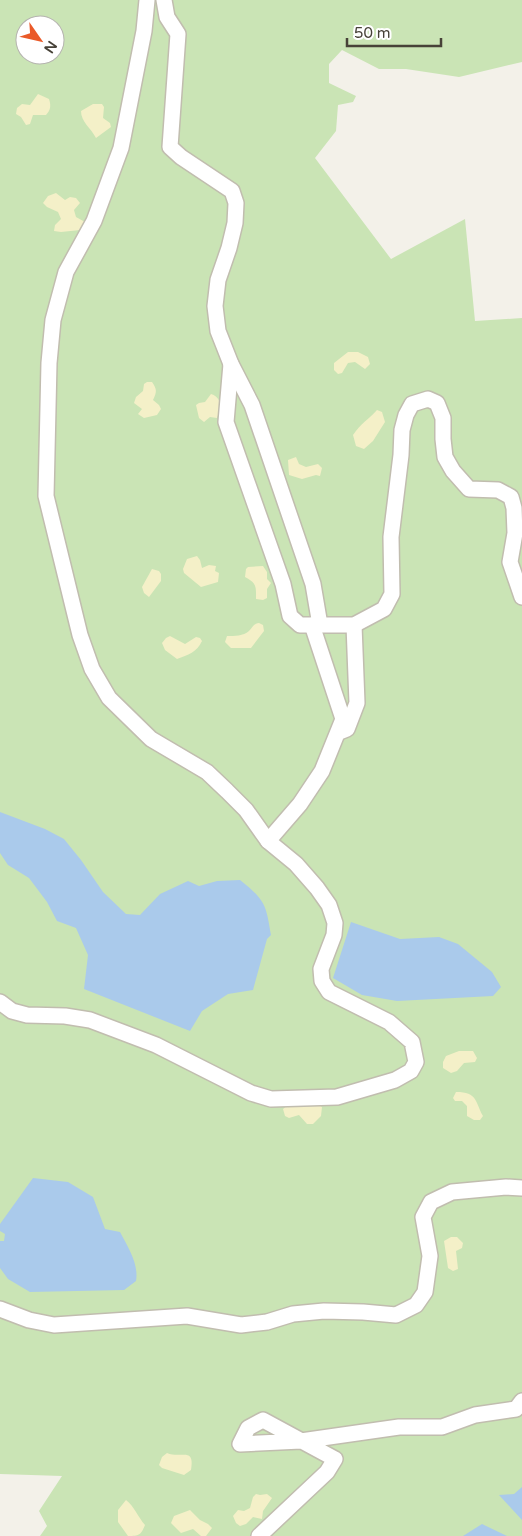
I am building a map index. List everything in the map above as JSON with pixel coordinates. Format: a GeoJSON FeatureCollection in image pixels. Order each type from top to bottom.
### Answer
{"type":"FeatureCollection","features":[{"type":"Feature","properties":{"kind":"lane"},"geometry":{"type":"LineString","coordinates":[[0,1002],[12,1011],[27,1015],[65,1016],[90,1020],[156,1045],[251,1093],[270,1099],[337,1097],[395,1080],[411,1071],[416,1062],[412,1042],[389,1022],[329,992],[322,981],[321,969],[334,935],[335,923],[329,905],[296,864],[268,841],[246,810],[213,778],[151,739],[109,698],[92,669],[80,635],[46,496],[49,363],[53,320],[66,272],[94,221],[120,148],[144,31],[147,0]]}},
{"type":"Feature","properties":{"kind":"lane"},"geometry":{"type":"LineString","coordinates":[[164,0],[167,17],[178,34],[170,147],[181,157],[232,191],[236,203],[235,223],[218,280],[215,306],[218,331],[231,364],[252,404],[313,584],[316,625],[343,719],[322,771],[300,804],[268,841]]}},
{"type":"Feature","properties":{"kind":"lane"},"geometry":{"type":"LineString","coordinates":[[231,364],[226,422],[283,584],[290,616],[300,625],[354,625],[384,609],[392,594],[391,537],[401,455],[402,430],[406,415],[412,404],[428,399],[437,403],[443,418],[445,457],[469,490],[498,490],[511,497],[514,508],[514,533],[510,562],[522,597]]}},
{"type":"Feature","properties":{"kind":"lane"},"geometry":{"type":"LineString","coordinates":[[338,732],[347,730],[357,703],[354,625]]}},
{"type":"Feature","properties":{"kind":"lane"},"geometry":{"type":"LineString","coordinates":[[0,1309],[29,1320],[54,1325],[187,1316],[241,1325],[267,1322],[293,1314],[324,1311],[396,1315],[416,1305],[425,1292],[430,1256],[423,1217],[431,1202],[452,1192],[506,1187],[522,1188]]}},
{"type":"Feature","properties":{"kind":"lane"},"geometry":{"type":"LineString","coordinates":[[259,1536],[326,1472],[335,1459],[301,1440],[400,1427],[442,1427],[475,1415],[516,1409],[522,1401]]}},
{"type":"Feature","properties":{"kind":"green space"},"geometry":{"type":"Polygon","coordinates":[[[0,0],[522,0],[522,62],[459,77],[406,69],[379,69],[342,50],[329,64],[329,83],[356,96],[353,102],[338,105],[336,131],[315,158],[391,259],[465,219],[475,321],[522,318],[522,1536],[40,1536],[47,1526],[39,1511],[62,1476],[0,1474],[0,0]]]}},
{"type":"Feature","properties":{"kind":"sand"},"geometry":{"type":"Polygon","coordinates":[[[38,94],[49,99],[50,109],[46,115],[33,115],[30,124],[26,125],[21,117],[16,114],[17,108],[22,104],[30,105],[38,94]]]}},
{"type":"Feature","properties":{"kind":"sand"},"geometry":{"type":"Polygon","coordinates":[[[93,104],[102,104],[104,107],[103,118],[110,123],[111,127],[96,138],[81,115],[81,111],[93,104]]]}},
{"type":"Feature","properties":{"kind":"sand"},"geometry":{"type":"Polygon","coordinates":[[[56,193],[65,200],[70,197],[76,198],[80,203],[74,210],[76,217],[85,222],[85,225],[80,230],[54,231],[55,225],[61,219],[58,212],[43,203],[48,196],[56,193]]]}},
{"type":"Feature","properties":{"kind":"sand"},"geometry":{"type":"Polygon","coordinates":[[[348,352],[358,352],[368,357],[370,364],[365,369],[355,362],[348,363],[342,373],[338,374],[334,370],[334,363],[348,352]]]}},
{"type":"Feature","properties":{"kind":"sand"},"geometry":{"type":"Polygon","coordinates":[[[147,382],[152,382],[155,387],[156,393],[153,400],[161,409],[157,415],[144,418],[138,414],[142,409],[134,403],[147,382]]]}},
{"type":"Feature","properties":{"kind":"sand"},"geometry":{"type":"Polygon","coordinates":[[[211,394],[218,398],[220,404],[219,411],[217,418],[210,417],[204,422],[199,418],[196,405],[205,402],[211,394]]]}},
{"type":"Feature","properties":{"kind":"sand"},"geometry":{"type":"Polygon","coordinates":[[[377,410],[382,412],[385,422],[373,441],[364,449],[356,446],[353,435],[377,410]]]}},
{"type":"Feature","properties":{"kind":"sand"},"geometry":{"type":"Polygon","coordinates":[[[296,457],[299,464],[306,467],[318,464],[322,468],[320,476],[316,475],[302,479],[289,475],[288,460],[296,457]]]}},
{"type":"Feature","properties":{"kind":"sand"},"geometry":{"type":"Polygon","coordinates":[[[197,556],[202,568],[209,565],[216,566],[215,571],[219,573],[218,582],[201,587],[184,573],[183,569],[187,559],[197,556]]]}},
{"type":"Feature","properties":{"kind":"sand"},"geometry":{"type":"Polygon","coordinates":[[[263,566],[267,572],[267,579],[271,583],[267,589],[267,598],[263,600],[256,599],[255,586],[252,581],[245,577],[248,567],[263,566]]]}},
{"type":"Feature","properties":{"kind":"sand"},"geometry":{"type":"Polygon","coordinates":[[[152,569],[159,571],[161,581],[149,597],[144,593],[142,587],[152,569]]]}},
{"type":"Feature","properties":{"kind":"sand"},"geometry":{"type":"Polygon","coordinates":[[[259,623],[263,625],[264,631],[251,648],[231,648],[225,642],[227,636],[244,634],[259,623]]]}},
{"type":"Feature","properties":{"kind":"sand"},"geometry":{"type":"Polygon","coordinates":[[[170,636],[185,644],[196,637],[202,641],[195,650],[177,659],[165,650],[162,643],[170,636]]]}},
{"type":"Feature","properties":{"kind":"sand"},"geometry":{"type":"Polygon","coordinates":[[[459,1051],[473,1051],[477,1058],[475,1062],[464,1063],[457,1071],[451,1073],[443,1068],[443,1062],[446,1056],[459,1051]]]}},
{"type":"Feature","properties":{"kind":"sand"},"geometry":{"type":"Polygon","coordinates":[[[456,1092],[463,1092],[475,1099],[483,1116],[480,1120],[474,1120],[467,1116],[467,1106],[462,1101],[455,1101],[453,1098],[456,1092]]]}},
{"type":"Feature","properties":{"kind":"sand"},"geometry":{"type":"Polygon","coordinates":[[[314,1102],[322,1107],[321,1116],[313,1124],[307,1124],[299,1115],[289,1118],[285,1116],[283,1109],[289,1104],[296,1107],[314,1102]]]}},
{"type":"Feature","properties":{"kind":"sand"},"geometry":{"type":"Polygon","coordinates":[[[451,1237],[457,1237],[463,1243],[462,1248],[456,1251],[458,1269],[453,1271],[448,1268],[444,1241],[451,1237]]]}},
{"type":"Feature","properties":{"kind":"sand"},"geometry":{"type":"Polygon","coordinates":[[[167,1453],[189,1456],[192,1463],[191,1470],[184,1475],[162,1468],[159,1465],[162,1457],[167,1453]]]}},
{"type":"Feature","properties":{"kind":"sand"},"geometry":{"type":"Polygon","coordinates":[[[256,1494],[267,1494],[272,1498],[263,1511],[262,1519],[253,1517],[246,1524],[240,1526],[236,1523],[233,1516],[238,1510],[244,1511],[250,1508],[253,1497],[256,1494]]]}},
{"type":"Feature","properties":{"kind":"sand"},"geometry":{"type":"Polygon","coordinates":[[[126,1500],[145,1525],[141,1533],[137,1535],[128,1536],[118,1522],[118,1510],[126,1500]]]}},
{"type":"Feature","properties":{"kind":"sand"},"geometry":{"type":"Polygon","coordinates":[[[190,1510],[212,1528],[206,1536],[201,1536],[193,1529],[181,1533],[171,1523],[174,1516],[190,1510]]]}},
{"type":"Feature","properties":{"kind":"water"},"geometry":{"type":"Polygon","coordinates":[[[0,812],[45,829],[64,839],[103,892],[126,914],[140,915],[160,894],[188,881],[199,886],[217,881],[240,880],[263,903],[268,916],[271,935],[267,939],[253,990],[228,994],[202,1011],[190,1031],[84,989],[88,955],[76,928],[57,921],[47,902],[29,878],[8,865],[0,853],[0,812]]]}},
{"type":"Feature","properties":{"kind":"water"},"geometry":{"type":"Polygon","coordinates":[[[351,922],[400,939],[439,937],[458,944],[492,972],[501,987],[493,996],[397,1001],[362,995],[333,978],[351,922]]]}},
{"type":"Feature","properties":{"kind":"water"},"geometry":{"type":"Polygon","coordinates":[[[33,1178],[68,1182],[93,1197],[105,1229],[120,1232],[136,1268],[136,1281],[124,1290],[30,1292],[8,1279],[0,1268],[0,1241],[4,1241],[5,1234],[0,1231],[0,1224],[33,1178]]]}},
{"type":"Feature","properties":{"kind":"water"},"geometry":{"type":"Polygon","coordinates":[[[522,1487],[522,1520],[499,1495],[514,1494],[522,1487]]]}},
{"type":"Feature","properties":{"kind":"water"},"geometry":{"type":"Polygon","coordinates":[[[482,1524],[507,1536],[463,1536],[482,1524]]]}}]}
